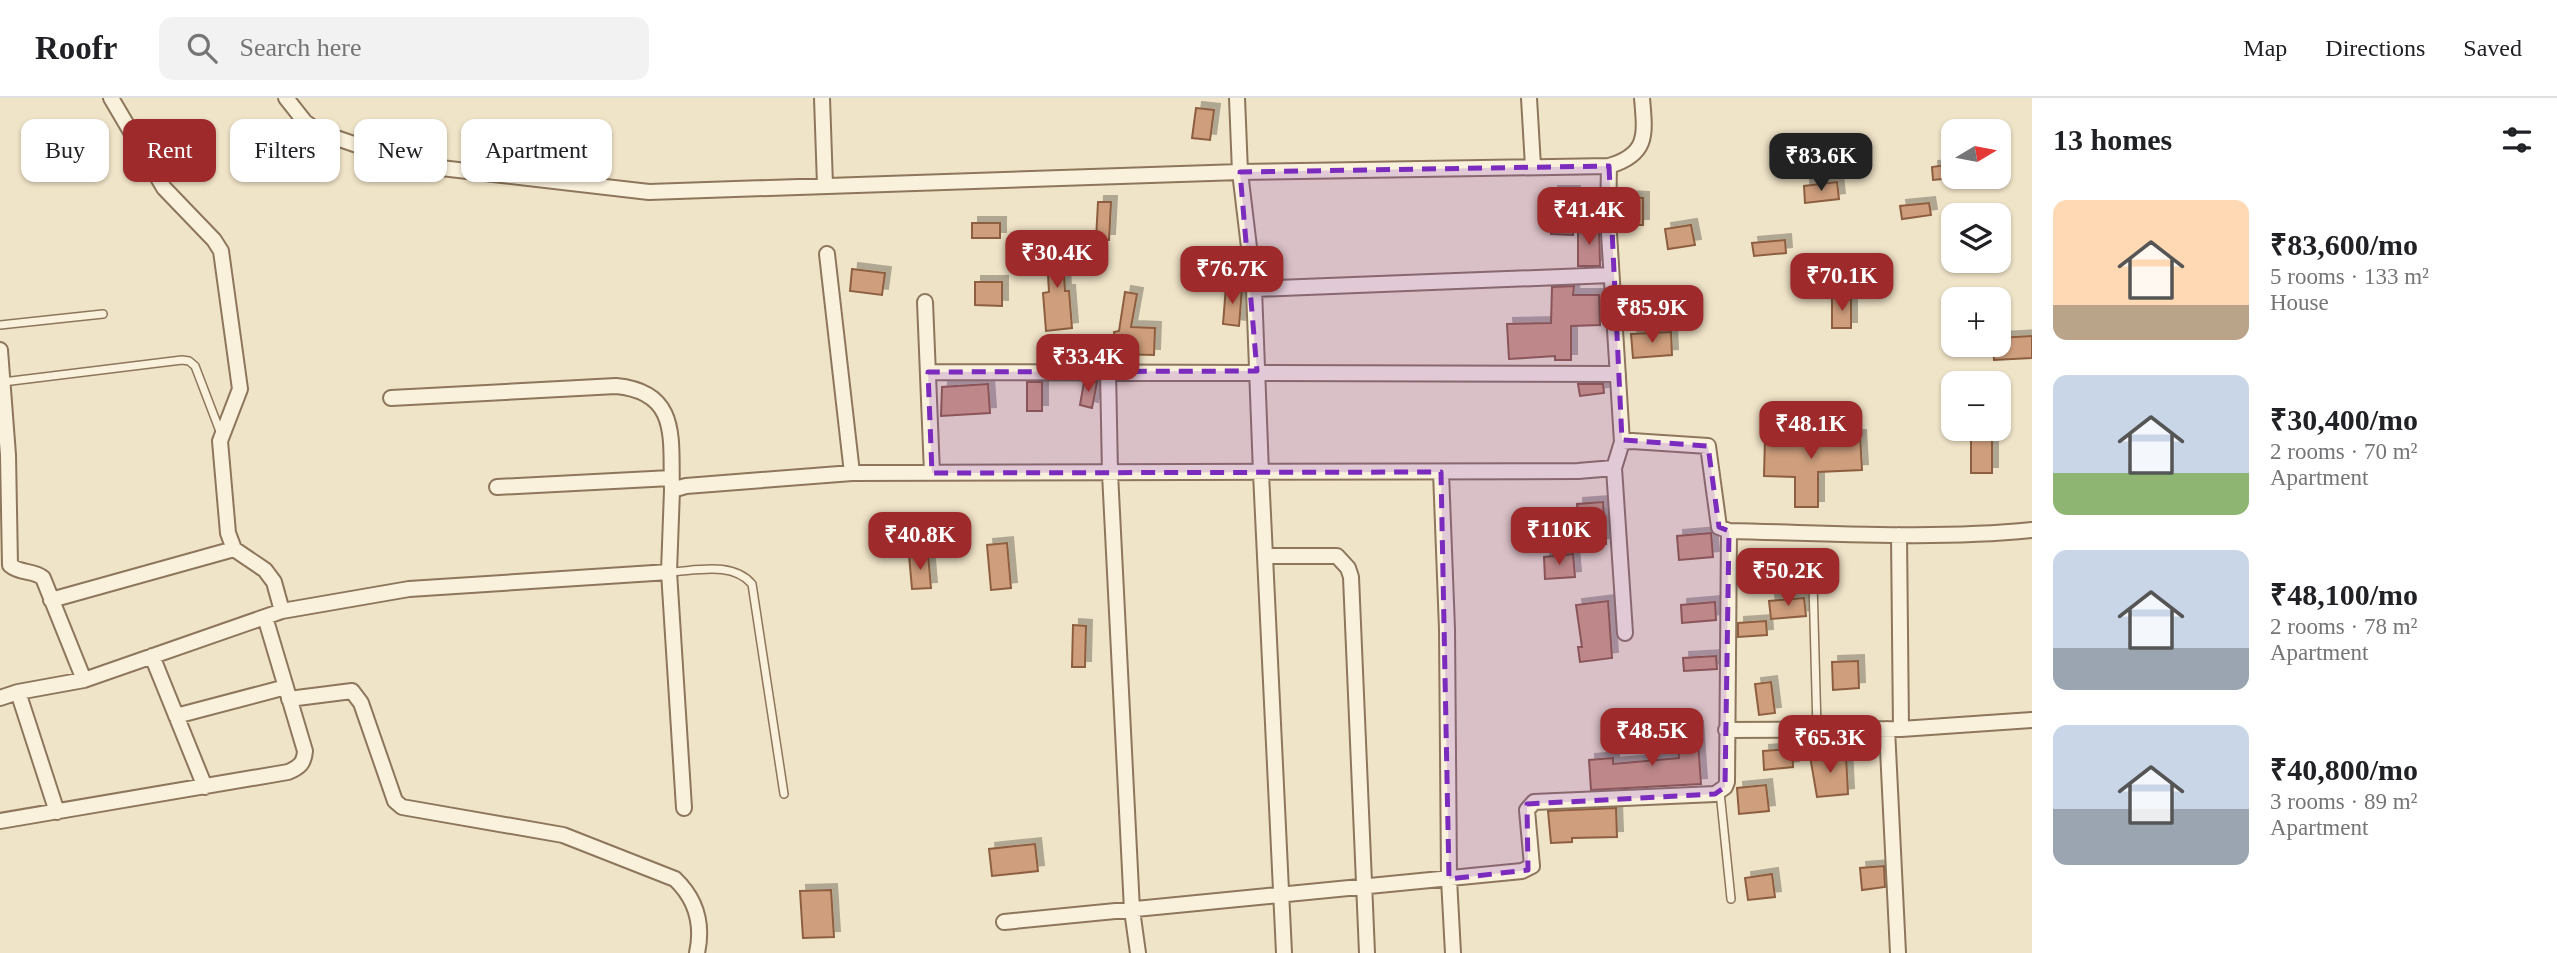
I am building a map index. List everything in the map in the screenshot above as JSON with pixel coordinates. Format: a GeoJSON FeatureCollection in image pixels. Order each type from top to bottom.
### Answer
{"type":"FeatureCollection","features":[{"type":"Feature","properties":{"kind":"street"},"geometry":{"type":"LineString","coordinates":[[111,98],[164,188],[214,240],[220,251],[240,389],[221,434],[228,533],[234,549],[265,569],[274,582],[282,611]]}},
{"type":"Feature","properties":{"kind":"street"},"geometry":{"type":"LineString","coordinates":[[286,98],[305,122],[319,132],[415,165],[649,192],[1240,172],[1609,166],[1625,162],[1639,149],[1645,136],[1642,98]]}},
{"type":"Feature","properties":{"kind":"street"},"geometry":{"type":"LineString","coordinates":[[822,98],[825,185]]}},
{"type":"Feature","properties":{"kind":"street"},"geometry":{"type":"LineString","coordinates":[[1237,98],[1240,172],[1254,289],[1279,895],[1284,953]]}},
{"type":"Feature","properties":{"kind":"street"},"geometry":{"type":"LineString","coordinates":[[1529,98],[1533,166]]}},
{"type":"Feature","properties":{"kind":"street"},"geometry":{"type":"LineString","coordinates":[[1609,166],[1608,217],[1622,442],[1614,468],[1625,633]]}},
{"type":"Feature","properties":{"kind":"street"},"geometry":{"type":"LineString","coordinates":[[827,254],[852,473]]}},
{"type":"Feature","properties":{"kind":"street"},"geometry":{"type":"LineString","coordinates":[[1254,289],[1611,275]]}},
{"type":"Feature","properties":{"kind":"street"},"geometry":{"type":"LineString","coordinates":[[925,302],[932,473]]}},
{"type":"Feature","properties":{"kind":"street"},"geometry":{"type":"LineString","coordinates":[[0,350],[8,455],[10,565],[18,571],[40,575],[84,680]]}},
{"type":"Feature","properties":{"kind":"street"},"geometry":{"type":"LineString","coordinates":[[1108,371],[1110,473],[1132,910],[1138,953]]}},
{"type":"Feature","properties":{"kind":"street"},"geometry":{"type":"LineString","coordinates":[[928,372],[1618,374]]}},
{"type":"Feature","properties":{"kind":"street"},"geometry":{"type":"LineString","coordinates":[[391,398],[616,386],[641,391],[658,403],[668,416],[672,484],[669,572],[684,808]]}},
{"type":"Feature","properties":{"kind":"street"},"geometry":{"type":"LineString","coordinates":[[1622,442],[1708,446],[1719,527],[1729,531],[1899,535],[1995,534],[2032,530]]}},
{"type":"Feature","properties":{"kind":"street"},"geometry":{"type":"LineString","coordinates":[[497,487],[686,486],[852,473],[1441,472],[1578,471],[1614,468]]}},
{"type":"Feature","properties":{"kind":"street"},"geometry":{"type":"LineString","coordinates":[[1441,472],[1447,628],[1449,879],[1453,953]]}},
{"type":"Feature","properties":{"kind":"street"},"geometry":{"type":"LineString","coordinates":[[1004,922],[1364,889],[1528,870],[1532,861],[1527,810],[1534,802],[1720,792],[1727,782],[1729,531]]}},
{"type":"Feature","properties":{"kind":"street"},"geometry":{"type":"LineString","coordinates":[[1898,953],[1894,729],[1899,535]]}},
{"type":"Feature","properties":{"kind":"street"},"geometry":{"type":"LineString","coordinates":[[51,600],[234,549]]}},
{"type":"Feature","properties":{"kind":"street"},"geometry":{"type":"LineString","coordinates":[[1265,556],[1337,556],[1348,568],[1351,577],[1367,953]]}},
{"type":"Feature","properties":{"kind":"street"},"geometry":{"type":"LineString","coordinates":[[0,698],[84,680],[282,611],[409,589],[669,572]]}},
{"type":"Feature","properties":{"kind":"street"},"geometry":{"type":"LineString","coordinates":[[0,821],[205,787],[298,768],[304,761],[304,751],[265,617]]}},
{"type":"Feature","properties":{"kind":"street"},"geometry":{"type":"LineString","coordinates":[[152,656],[205,787]]}},
{"type":"Feature","properties":{"kind":"street"},"geometry":{"type":"LineString","coordinates":[[176,716],[287,693],[352,691],[361,703],[395,801],[402,807],[563,835],[675,880],[685,888],[699,919],[701,934],[697,953]]}},
{"type":"Feature","properties":{"kind":"street"},"geometry":{"type":"LineString","coordinates":[[18,692],[57,812]]}},
{"type":"Feature","properties":{"kind":"street"},"geometry":{"type":"LineString","coordinates":[[1726,730],[1894,729],[2032,720]]}},
{"type":"Feature","properties":{"kind":"lane"},"geometry":{"type":"LineString","coordinates":[[0,325],[103,314]]}},
{"type":"Feature","properties":{"kind":"lane"},"geometry":{"type":"LineString","coordinates":[[3,382],[189,361],[195,366],[221,434]]}},
{"type":"Feature","properties":{"kind":"lane"},"geometry":{"type":"LineString","coordinates":[[669,572],[732,571],[743,574],[752,584],[784,794]]}},
{"type":"Feature","properties":{"kind":"lane"},"geometry":{"type":"LineString","coordinates":[[1813,582],[1817,729]]}},
{"type":"Feature","properties":{"kind":"lane"},"geometry":{"type":"LineString","coordinates":[[1720,792],[1731,899]]}},
{"type":"Feature","properties":{"kind":"highlighted area"},"geometry":{"type":"Polygon","coordinates":[[[1609,166],[1622,440],[1708,446],[1719,527],[1729,531],[1725,787],[1715,794],[1527,804],[1528,870],[1449,879],[1441,472],[932,473],[928,372],[1257,371],[1240,172],[1609,166]]]}},
{"type":"Feature","properties":{"kind":"building"},"geometry":{"type":"Polygon","coordinates":[[[1196,108],[1214,110],[1210,140],[1192,138],[1196,108]]]}},
{"type":"Feature","properties":{"kind":"building"},"geometry":{"type":"Polygon","coordinates":[[[1941,166],[1941,179],[1933,180],[1932,167],[1941,166]]]}},
{"type":"Feature","properties":{"kind":"building"},"geometry":{"type":"Polygon","coordinates":[[[1837,182],[1839,199],[1805,203],[1804,186],[1837,182]]]}},
{"type":"Feature","properties":{"kind":"building"},"geometry":{"type":"Polygon","coordinates":[[[1552,192],[1574,192],[1573,235],[1551,234],[1552,192]]]}},
{"type":"Feature","properties":{"kind":"building"},"geometry":{"type":"Polygon","coordinates":[[[1623,197],[1643,198],[1643,225],[1623,225],[1623,197]]]}},
{"type":"Feature","properties":{"kind":"building"},"geometry":{"type":"Polygon","coordinates":[[[1098,202],[1111,202],[1109,240],[1096,240],[1098,202]]]}},
{"type":"Feature","properties":{"kind":"building"},"geometry":{"type":"Polygon","coordinates":[[[1929,203],[1931,215],[1902,219],[1900,206],[1929,203]]]}},
{"type":"Feature","properties":{"kind":"building"},"geometry":{"type":"Polygon","coordinates":[[[972,223],[1000,223],[1000,238],[972,238],[972,223]]]}},
{"type":"Feature","properties":{"kind":"building"},"geometry":{"type":"Polygon","coordinates":[[[1691,225],[1695,245],[1668,249],[1665,229],[1691,225]]]}},
{"type":"Feature","properties":{"kind":"building"},"geometry":{"type":"Polygon","coordinates":[[[1578,228],[1599,228],[1600,266],[1578,266],[1578,228]]]}},
{"type":"Feature","properties":{"kind":"building"},"geometry":{"type":"Polygon","coordinates":[[[1062,239],[1065,291],[1069,291],[1072,328],[1046,331],[1043,293],[1049,292],[1046,240],[1062,239]]]}},
{"type":"Feature","properties":{"kind":"building"},"geometry":{"type":"Polygon","coordinates":[[[1785,240],[1786,253],[1754,256],[1752,243],[1785,240]]]}},
{"type":"Feature","properties":{"kind":"building"},"geometry":{"type":"Polygon","coordinates":[[[852,269],[885,273],[882,295],[850,291],[852,269]]]}},
{"type":"Feature","properties":{"kind":"building"},"geometry":{"type":"Polygon","coordinates":[[[975,282],[1002,282],[1002,306],[975,305],[975,282]]]}},
{"type":"Feature","properties":{"kind":"building"},"geometry":{"type":"Polygon","coordinates":[[[1226,286],[1242,288],[1239,326],[1223,324],[1226,286]]]}},
{"type":"Feature","properties":{"kind":"building"},"geometry":{"type":"Polygon","coordinates":[[[1574,286],[1573,295],[1599,295],[1600,325],[1571,326],[1571,360],[1555,360],[1555,356],[1509,359],[1507,324],[1551,323],[1552,287],[1574,286]]]}},
{"type":"Feature","properties":{"kind":"building"},"geometry":{"type":"Polygon","coordinates":[[[1125,292],[1137,294],[1131,327],[1155,328],[1154,355],[1115,354],[1114,332],[1119,331],[1125,292]]]}},
{"type":"Feature","properties":{"kind":"building"},"geometry":{"type":"Polygon","coordinates":[[[1832,298],[1851,298],[1851,328],[1832,328],[1832,298]]]}},
{"type":"Feature","properties":{"kind":"building"},"geometry":{"type":"Polygon","coordinates":[[[1671,332],[1672,355],[1633,358],[1631,334],[1671,332]]]}},
{"type":"Feature","properties":{"kind":"building"},"geometry":{"type":"Polygon","coordinates":[[[2032,336],[2032,358],[1994,360],[1994,357],[2011,357],[2011,337],[2032,336]]]}},
{"type":"Feature","properties":{"kind":"building"},"geometry":{"type":"Polygon","coordinates":[[[1027,382],[1042,382],[1042,411],[1027,411],[1027,382]]]}},
{"type":"Feature","properties":{"kind":"building"},"geometry":{"type":"Polygon","coordinates":[[[1084,382],[1097,382],[1092,408],[1080,405],[1084,382]]]}},
{"type":"Feature","properties":{"kind":"building"},"geometry":{"type":"Polygon","coordinates":[[[988,384],[990,413],[941,416],[942,387],[988,384]]]}},
{"type":"Feature","properties":{"kind":"building"},"geometry":{"type":"Polygon","coordinates":[[[1578,384],[1603,384],[1604,393],[1580,396],[1578,384]]]}},
{"type":"Feature","properties":{"kind":"building"},"geometry":{"type":"Polygon","coordinates":[[[1796,428],[1818,429],[1817,437],[1860,436],[1862,470],[1818,472],[1818,507],[1795,507],[1795,477],[1764,476],[1765,438],[1796,439],[1796,428]]]}},
{"type":"Feature","properties":{"kind":"building"},"geometry":{"type":"Polygon","coordinates":[[[1971,441],[1992,441],[1992,473],[1971,473],[1971,441]]]}},
{"type":"Feature","properties":{"kind":"building"},"geometry":{"type":"Polygon","coordinates":[[[1603,502],[1606,544],[1580,545],[1577,504],[1603,502]]]}},
{"type":"Feature","properties":{"kind":"building"},"geometry":{"type":"Polygon","coordinates":[[[1711,533],[1713,557],[1679,560],[1677,536],[1711,533]]]}},
{"type":"Feature","properties":{"kind":"building"},"geometry":{"type":"Polygon","coordinates":[[[1007,543],[1011,588],[991,590],[987,545],[1007,543]]]}},
{"type":"Feature","properties":{"kind":"building"},"geometry":{"type":"Polygon","coordinates":[[[928,554],[931,588],[912,589],[909,555],[928,554]]]}},
{"type":"Feature","properties":{"kind":"building"},"geometry":{"type":"Polygon","coordinates":[[[1573,554],[1575,577],[1545,579],[1544,557],[1573,554]]]}},
{"type":"Feature","properties":{"kind":"building"},"geometry":{"type":"Polygon","coordinates":[[[1804,598],[1806,616],[1771,619],[1769,601],[1804,598]]]}},
{"type":"Feature","properties":{"kind":"building"},"geometry":{"type":"Polygon","coordinates":[[[1608,601],[1612,658],[1580,662],[1578,647],[1582,647],[1576,605],[1608,601]]]}},
{"type":"Feature","properties":{"kind":"building"},"geometry":{"type":"Polygon","coordinates":[[[1715,602],[1716,620],[1682,623],[1681,605],[1715,602]]]}},
{"type":"Feature","properties":{"kind":"building"},"geometry":{"type":"Polygon","coordinates":[[[1766,621],[1767,635],[1738,637],[1738,623],[1766,621]]]}},
{"type":"Feature","properties":{"kind":"building"},"geometry":{"type":"Polygon","coordinates":[[[1073,625],[1086,626],[1085,667],[1072,667],[1073,625]]]}},
{"type":"Feature","properties":{"kind":"building"},"geometry":{"type":"Polygon","coordinates":[[[1716,656],[1717,669],[1684,671],[1683,658],[1716,656]]]}},
{"type":"Feature","properties":{"kind":"building"},"geometry":{"type":"Polygon","coordinates":[[[1858,661],[1859,688],[1833,690],[1832,662],[1858,661]]]}},
{"type":"Feature","properties":{"kind":"building"},"geometry":{"type":"Polygon","coordinates":[[[1771,682],[1775,713],[1759,715],[1755,684],[1771,682]]]}},
{"type":"Feature","properties":{"kind":"building"},"geometry":{"type":"Polygon","coordinates":[[[1697,727],[1701,784],[1591,790],[1589,760],[1613,758],[1613,764],[1679,758],[1677,728],[1697,727]]]}},
{"type":"Feature","properties":{"kind":"building"},"geometry":{"type":"Polygon","coordinates":[[[1792,749],[1793,767],[1764,770],[1763,751],[1792,749]]]}},
{"type":"Feature","properties":{"kind":"building"},"geometry":{"type":"Polygon","coordinates":[[[1846,755],[1848,794],[1817,797],[1810,756],[1846,755]]]}},
{"type":"Feature","properties":{"kind":"building"},"geometry":{"type":"Polygon","coordinates":[[[1766,785],[1769,811],[1739,814],[1737,788],[1766,785]]]}},
{"type":"Feature","properties":{"kind":"building"},"geometry":{"type":"Polygon","coordinates":[[[1616,808],[1617,837],[1572,838],[1572,842],[1551,843],[1548,811],[1616,808]]]}},
{"type":"Feature","properties":{"kind":"building"},"geometry":{"type":"Polygon","coordinates":[[[1035,844],[1038,871],[992,876],[989,849],[1035,844]]]}},
{"type":"Feature","properties":{"kind":"building"},"geometry":{"type":"Polygon","coordinates":[[[1884,866],[1885,887],[1862,890],[1860,868],[1884,866]]]}},
{"type":"Feature","properties":{"kind":"building"},"geometry":{"type":"Polygon","coordinates":[[[1772,874],[1775,897],[1748,900],[1745,878],[1772,874]]]}},
{"type":"Feature","properties":{"kind":"building"},"geometry":{"type":"Polygon","coordinates":[[[831,890],[834,937],[803,938],[800,891],[831,890]]]}}]}
